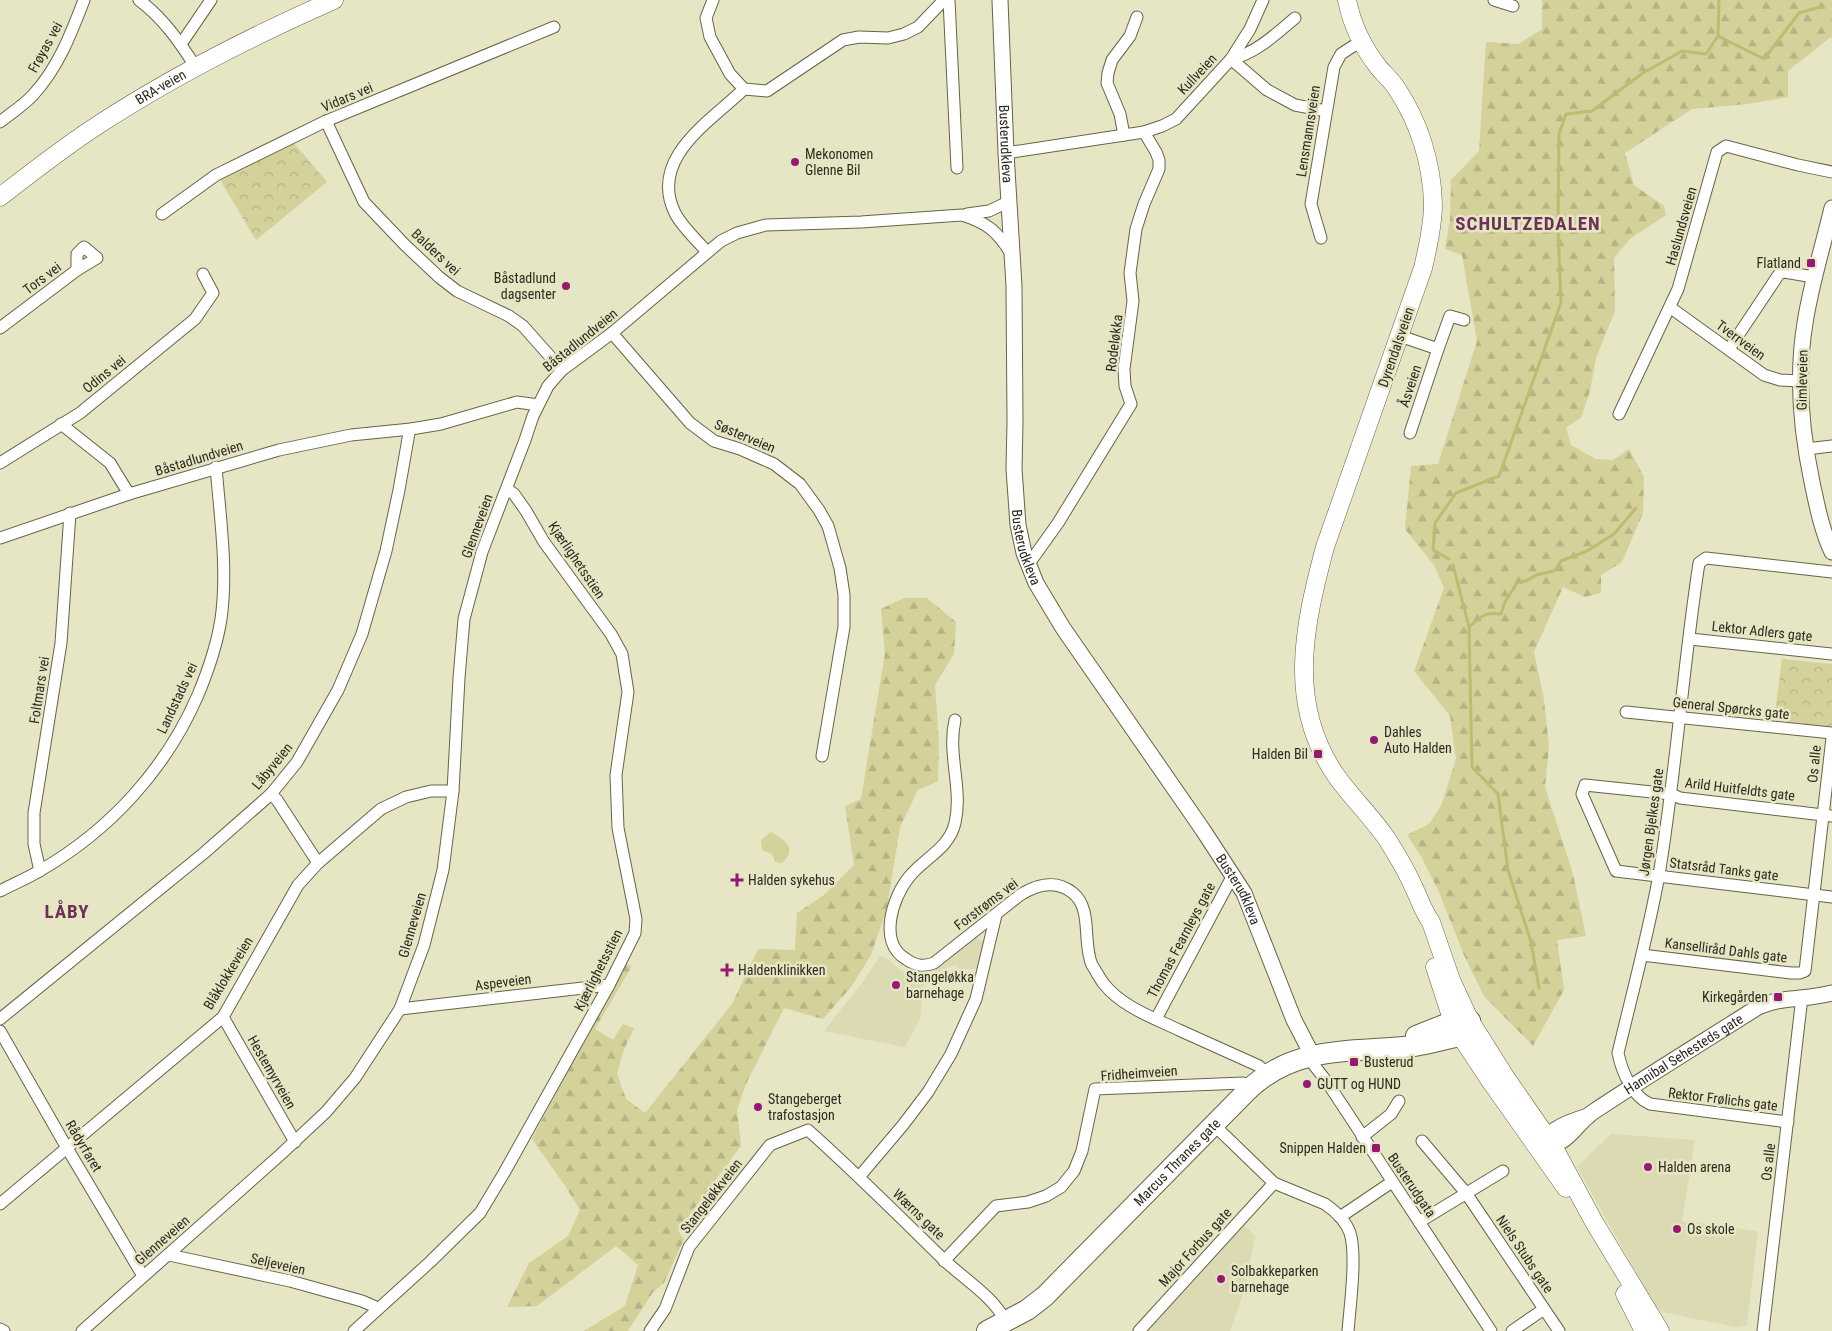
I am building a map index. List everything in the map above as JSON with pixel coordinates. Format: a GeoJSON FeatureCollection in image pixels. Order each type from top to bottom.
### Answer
{"type":"FeatureCollection","features":[{"type":"Feature","properties":{"kind":"highway","name":"Marcus Thranes gate"},"geometry":{"type":"LineString","coordinates":[[987,1331],[1027,1310],[1045,1296],[1250,1087],[1268,1074],[1294,1060],[1307,1056],[1415,1046],[1461,1026]]}},
{"type":"Feature","properties":{"kind":"main road","name":"BRA-veien"},"geometry":{"type":"LineString","coordinates":[[0,197],[97,125],[195,66],[334,0]]}},
{"type":"Feature","properties":{"kind":"main road","name":"Dyrendalsveien"},"geometry":{"type":"LineString","coordinates":[[1347,0],[1350,14],[1361,41],[1412,113],[1427,157],[1432,181],[1433,205],[1430,234],[1423,268],[1325,547],[1313,594],[1303,679],[1307,706],[1312,726],[1337,777],[1381,831],[1400,859],[1424,912],[1431,922],[1452,980],[1461,1026],[1489,1080],[1546,1143]]}},
{"type":"Feature","properties":{"kind":"main road"},"geometry":{"type":"LineString","coordinates":[[1546,1143],[1566,1188],[1591,1230],[1644,1331]]}},
{"type":"Feature","properties":{"kind":"main road"},"geometry":{"type":"LineString","coordinates":[[1546,1143],[1660,1331]]}},
{"type":"Feature","properties":{"kind":"street","name":"Frøyas vei"},"geometry":{"type":"LineString","coordinates":[[0,122],[32,96],[53,68],[70,36],[84,0]]}},
{"type":"Feature","properties":{"kind":"street"},"geometry":{"type":"LineString","coordinates":[[139,0],[155,12],[181,44],[195,66]]}},
{"type":"Feature","properties":{"kind":"street"},"geometry":{"type":"LineString","coordinates":[[181,44],[211,0]]}},
{"type":"Feature","properties":{"kind":"street"},"geometry":{"type":"LineString","coordinates":[[713,0],[706,18],[710,36],[730,74],[744,89],[767,91],[843,40],[859,37],[888,38],[904,34],[918,27],[944,0]]}},
{"type":"Feature","properties":{"kind":"street"},"geometry":{"type":"LineString","coordinates":[[949,0],[957,168]]}},
{"type":"Feature","properties":{"kind":"street","name":"Busterudkleva"},"geometry":{"type":"LineString","coordinates":[[1000,0],[1014,311],[1015,495],[1021,540],[1028,565],[1043,597],[1068,635],[1244,893],[1294,1022],[1299,1049],[1307,1056]]}},
{"type":"Feature","properties":{"kind":"street","name":"Kullveien"},"geometry":{"type":"LineString","coordinates":[[1006,153],[1144,132],[1162,126],[1176,118],[1231,59],[1250,29],[1263,0]]}},
{"type":"Feature","properties":{"kind":"street"},"geometry":{"type":"LineString","coordinates":[[1494,0],[1513,6]]}},
{"type":"Feature","properties":{"kind":"street"},"geometry":{"type":"LineString","coordinates":[[1124,136],[1120,114],[1107,83],[1108,73],[1112,60],[1130,36],[1137,17]]}},
{"type":"Feature","properties":{"kind":"street"},"geometry":{"type":"LineString","coordinates":[[1231,59],[1242,56],[1274,36],[1295,18]]}},
{"type":"Feature","properties":{"kind":"street","name":"Vidars vei"},"geometry":{"type":"LineString","coordinates":[[162,214],[216,175],[326,121],[554,27]]}},
{"type":"Feature","properties":{"kind":"street","name":"Lensmannsveien"},"geometry":{"type":"LineString","coordinates":[[1321,238],[1311,204],[1334,67],[1342,54],[1361,41]]}},
{"type":"Feature","properties":{"kind":"street"},"geometry":{"type":"LineString","coordinates":[[1231,59],[1267,90],[1295,105],[1326,111]]}},
{"type":"Feature","properties":{"kind":"street"},"geometry":{"type":"LineString","coordinates":[[707,252],[676,215],[670,199],[668,181],[678,152],[744,89]]}},
{"type":"Feature","properties":{"kind":"street","name":"Balders vei"},"geometry":{"type":"LineString","coordinates":[[326,121],[364,202],[439,278],[457,291],[509,316],[523,326],[562,370]]}},
{"type":"Feature","properties":{"kind":"street","name":"Rodeløkka"},"geometry":{"type":"LineString","coordinates":[[1028,565],[1058,523],[1131,404],[1125,386],[1124,369],[1133,301],[1130,273],[1136,229],[1159,169],[1159,160],[1156,152],[1144,132]]}},
{"type":"Feature","properties":{"kind":"street","name":"Haslundsveien"},"geometry":{"type":"LineString","coordinates":[[1619,414],[1678,289],[1717,152],[1726,146],[1832,172]]}},
{"type":"Feature","properties":{"kind":"street"},"geometry":{"type":"LineString","coordinates":[[962,215],[990,211],[1008,202]]}},
{"type":"Feature","properties":{"kind":"street","name":"Gimleveien"},"geometry":{"type":"LineString","coordinates":[[1832,208],[1804,326],[1801,381],[1802,422],[1806,449],[1817,506],[1828,532],[1832,552]]}},
{"type":"Feature","properties":{"kind":"street","name":"Båstadlundveien"},"geometry":{"type":"LineString","coordinates":[[0,538],[70,513],[216,467],[309,443],[367,432],[411,429],[471,416],[517,402],[538,405],[548,386],[562,370],[612,333],[721,241],[737,233],[766,225],[861,222],[962,215],[977,220],[994,230],[1012,256]]}},
{"type":"Feature","properties":{"kind":"street","name":"Tors vei"},"geometry":{"type":"LineString","coordinates":[[0,328],[77,270]]}},
{"type":"Feature","properties":{"kind":"street"},"geometry":{"type":"LineString","coordinates":[[1729,349],[1779,274],[1784,272],[1814,278]]}},
{"type":"Feature","properties":{"kind":"street","name":"Odins vei"},"geometry":{"type":"LineString","coordinates":[[0,463],[80,412],[195,319],[214,292],[202,274]]}},
{"type":"Feature","properties":{"kind":"street","name":"Tverrveien"},"geometry":{"type":"LineString","coordinates":[[1670,308],[1764,375],[1780,380],[1801,381]]}},
{"type":"Feature","properties":{"kind":"street","name":"Åsveien"},"geometry":{"type":"LineString","coordinates":[[1410,433],[1450,316],[1464,320]]}},
{"type":"Feature","properties":{"kind":"street","name":"Søsterveien"},"geometry":{"type":"LineString","coordinates":[[612,333],[696,429],[714,441],[740,448],[774,464],[800,484],[820,510],[834,544],[844,595],[844,627],[822,756]]}},
{"type":"Feature","properties":{"kind":"street"},"geometry":{"type":"LineString","coordinates":[[1400,336],[1438,349]]}},
{"type":"Feature","properties":{"kind":"street","name":"Glenneveien"},"geometry":{"type":"LineString","coordinates":[[82,1331],[295,1142],[326,1112],[355,1078],[400,1009],[424,945],[443,870],[453,791],[464,619],[482,552],[538,405]]}},
{"type":"Feature","properties":{"kind":"street"},"geometry":{"type":"LineString","coordinates":[[61,424],[110,463],[129,494]]}},
{"type":"Feature","properties":{"kind":"street","name":"Låbyveien"},"geometry":{"type":"LineString","coordinates":[[0,1019],[172,880],[271,794],[297,762],[312,739],[338,690],[362,634],[386,551],[411,429]]}},
{"type":"Feature","properties":{"kind":"street"},"geometry":{"type":"LineString","coordinates":[[1806,449],[1832,446]]}},
{"type":"Feature","properties":{"kind":"street","name":"Landstads vei"},"geometry":{"type":"LineString","coordinates":[[0,891],[40,871],[72,850],[129,801],[148,779],[180,732],[208,670],[217,640],[222,605],[223,575],[216,467]]}},
{"type":"Feature","properties":{"kind":"street","name":"Kjærlighetsstien"},"geometry":{"type":"LineString","coordinates":[[354,1331],[430,1262],[480,1213],[609,985],[635,933],[636,919],[618,828],[616,775],[628,692],[622,654],[611,634],[544,542],[526,511],[514,494],[507,489]]}},
{"type":"Feature","properties":{"kind":"street","name":"Foltmars vei"},"geometry":{"type":"LineString","coordinates":[[40,871],[34,844],[34,813],[61,643],[70,513]]}},
{"type":"Feature","properties":{"kind":"street","name":"Jørgen Bjelkes gate"},"geometry":{"type":"LineString","coordinates":[[1632,1088],[1618,1053],[1642,955],[1658,876],[1681,718],[1699,563],[1706,558],[1832,572]]}},
{"type":"Feature","properties":{"kind":"street","name":"Lektor Adlers gate"},"geometry":{"type":"LineString","coordinates":[[1690,638],[1832,654]]}},
{"type":"Feature","properties":{"kind":"street","name":"General Spørcks gate"},"geometry":{"type":"LineString","coordinates":[[1626,712],[1832,733]]}},
{"type":"Feature","properties":{"kind":"street","name":"Forstrøms vei"},"geometry":{"type":"LineString","coordinates":[[955,720],[952,744],[957,796],[955,824],[946,843],[914,871],[903,885],[892,915],[890,938],[892,945],[901,956],[916,965],[927,966],[941,958],[1020,895],[1032,888],[1054,884],[1075,894],[1081,903],[1084,912],[1087,949],[1091,962],[1105,985],[1135,1009],[1259,1066],[1268,1074]]}},
{"type":"Feature","properties":{"kind":"street","name":"Os alle"},"geometry":{"type":"LineString","coordinates":[[1805,971],[1814,895],[1828,815],[1832,738]]}},
{"type":"Feature","properties":{"kind":"street","name":"Arild Huitfeldts gate"},"geometry":{"type":"LineString","coordinates":[[1585,786],[1671,794],[1680,798],[1828,815]]}},
{"type":"Feature","properties":{"kind":"street","name":"Statsråd Tanks gate"},"geometry":{"type":"LineString","coordinates":[[1585,786],[1582,794],[1616,871],[1832,897]]}},
{"type":"Feature","properties":{"kind":"street","name":"Blåklokkeveien"},"geometry":{"type":"LineString","coordinates":[[0,1204],[223,1017],[298,885],[318,863],[382,809],[406,797],[432,791],[453,791]]}},
{"type":"Feature","properties":{"kind":"street"},"geometry":{"type":"LineString","coordinates":[[271,794],[277,800],[318,863]]}},
{"type":"Feature","properties":{"kind":"street","name":"Thomas Fearnleys gate"},"geometry":{"type":"LineString","coordinates":[[1156,1019],[1233,875]]}},
{"type":"Feature","properties":{"kind":"street"},"geometry":{"type":"LineString","coordinates":[[859,1177],[903,1126],[928,1092],[951,1054],[976,999],[996,915]]}},
{"type":"Feature","properties":{"kind":"street","name":"Kanselliråd Dahls gate"},"geometry":{"type":"LineString","coordinates":[[1642,955],[1791,973],[1805,971]]}},
{"type":"Feature","properties":{"kind":"street","name":"Aspeveien"},"geometry":{"type":"LineString","coordinates":[[400,1009],[609,985]]}},
{"type":"Feature","properties":{"kind":"street"},"geometry":{"type":"LineString","coordinates":[[1802,997],[1819,997],[1832,993]]}},
{"type":"Feature","properties":{"kind":"street","name":"Os alle"},"geometry":{"type":"LineString","coordinates":[[1764,1331],[1802,997]]}},
{"type":"Feature","properties":{"kind":"street","name":"Hannibal Sehesteds gate"},"geometry":{"type":"LineString","coordinates":[[1546,1143],[1575,1131],[1588,1116],[1758,1007],[1770,1001],[1802,997]]}},
{"type":"Feature","properties":{"kind":"street","name":"Hestemyrveien"},"geometry":{"type":"LineString","coordinates":[[223,1017],[295,1142]]}},
{"type":"Feature","properties":{"kind":"street","name":"Rådyrfaret"},"geometry":{"type":"LineString","coordinates":[[0,1031],[143,1276]]}},
{"type":"Feature","properties":{"kind":"street","name":"Busterudgata"},"geometry":{"type":"LineString","coordinates":[[1307,1056],[1327,1082],[1491,1331]]}},
{"type":"Feature","properties":{"kind":"street","name":"Fridheimveien"},"geometry":{"type":"LineString","coordinates":[[944,1260],[996,1206],[1028,1202],[1046,1196],[1061,1187],[1074,1171],[1082,1151],[1095,1090],[1243,1083],[1250,1087]]}},
{"type":"Feature","properties":{"kind":"street","name":"Rektor Frølichs gate"},"geometry":{"type":"LineString","coordinates":[[1632,1088],[1641,1100],[1650,1104],[1788,1122]]}},
{"type":"Feature","properties":{"kind":"street"},"geometry":{"type":"LineString","coordinates":[[1362,1137],[1391,1114],[1399,1101]]}},
{"type":"Feature","properties":{"kind":"street"},"geometry":{"type":"LineString","coordinates":[[1214,1124],[1274,1183],[1325,1204],[1340,1217],[1350,1233],[1353,1246],[1348,1331]]}},
{"type":"Feature","properties":{"kind":"street","name":"Wærns gate"},"geometry":{"type":"LineString","coordinates":[[808,1130],[944,1260],[1000,1310],[1006,1322]]}},
{"type":"Feature","properties":{"kind":"street","name":"Stangeløkkveien"},"geometry":{"type":"LineString","coordinates":[[650,1331],[665,1309],[689,1247],[770,1145],[808,1130]]}},
{"type":"Feature","properties":{"kind":"street","name":"Niels Stubs gate"},"geometry":{"type":"LineString","coordinates":[[1422,1142],[1466,1193],[1559,1331]]}},
{"type":"Feature","properties":{"kind":"street"},"geometry":{"type":"LineString","coordinates":[[1419,1222],[1503,1171]]}},
{"type":"Feature","properties":{"kind":"street"},"geometry":{"type":"LineString","coordinates":[[1340,1217],[1392,1182]]}},
{"type":"Feature","properties":{"kind":"street","name":"Major Forbus gate"},"geometry":{"type":"LineString","coordinates":[[1139,1331],[1274,1183]]}},
{"type":"Feature","properties":{"kind":"street","name":"Seljeveien"},"geometry":{"type":"LineString","coordinates":[[169,1255],[290,1281],[362,1301],[378,1308]]}},
{"type":"Feature","properties":{"kind":"street"},"geometry":{"type":"LineString","coordinates":[[1512,1331],[1544,1309]]}},
{"type":"Feature","properties":{"kind":"street"},"geometry":{"type":"LineString","coordinates":[[0,1329],[4,1331]]}},
{"type":"Feature","properties":{"kind":"shaded area"},"geometry":{"type":"Polygon","coordinates":[[[976,937],[984,943],[977,969],[960,969],[955,965],[945,968],[925,980],[920,1019],[905,1047],[824,1031],[862,983],[880,956],[886,958],[906,974],[920,978],[946,963],[976,937]]]}},
{"type":"Feature","properties":{"kind":"shaded area","name":"Os skole"},"geometry":{"type":"Polygon","coordinates":[[[1611,1134],[1695,1140],[1682,1221],[1728,1226],[1758,1232],[1747,1325],[1736,1327],[1666,1313],[1657,1309],[1577,1167],[1611,1134]]]}},
{"type":"Feature","properties":{"kind":"shaded area","name":"Solbakkeparken barnehage"},"geometry":{"type":"Polygon","coordinates":[[[1243,1224],[1255,1236],[1245,1288],[1230,1331],[1147,1331],[1243,1224]]]}},
{"type":"Feature","properties":{"kind":"green space"},"geometry":{"type":"Polygon","coordinates":[[[1542,0],[1832,0],[1832,36],[1788,71],[1788,97],[1748,104],[1692,109],[1625,153],[1634,185],[1664,206],[1666,215],[1630,239],[1614,258],[1615,311],[1596,358],[1590,391],[1581,418],[1566,427],[1571,445],[1596,459],[1613,460],[1629,449],[1644,477],[1643,513],[1622,562],[1601,575],[1601,593],[1585,597],[1563,587],[1534,652],[1544,700],[1549,746],[1545,787],[1573,874],[1586,936],[1557,940],[1564,990],[1533,1046],[1484,996],[1464,955],[1438,890],[1422,858],[1407,835],[1429,824],[1441,806],[1456,759],[1450,716],[1414,671],[1444,588],[1434,565],[1405,529],[1411,466],[1438,464],[1477,341],[1462,255],[1445,249],[1450,219],[1451,180],[1479,151],[1486,42],[1519,44],[1542,29],[1542,0]]]}},
{"type":"Feature","properties":{"kind":"green space"},"geometry":{"type":"Polygon","coordinates":[[[293,142],[327,182],[256,240],[220,180],[293,142]]]}},
{"type":"Feature","properties":{"kind":"green space"},"geometry":{"type":"Polygon","coordinates":[[[904,598],[927,598],[956,622],[954,654],[935,685],[939,743],[938,781],[918,790],[900,827],[887,908],[871,955],[851,987],[823,1019],[784,1008],[746,1084],[737,1110],[741,1146],[678,1230],[684,1239],[664,1283],[653,1292],[628,1331],[584,1331],[625,1306],[638,1265],[616,1246],[537,1306],[507,1307],[529,1263],[568,1236],[580,1210],[532,1139],[625,963],[632,966],[595,1029],[613,1040],[623,1024],[634,1028],[623,1052],[617,1074],[626,1099],[645,1113],[732,1004],[758,949],[795,950],[797,913],[824,895],[854,865],[845,806],[861,799],[885,653],[881,609],[904,598]]]}},
{"type":"Feature","properties":{"kind":"green space"},"geometry":{"type":"Polygon","coordinates":[[[1782,659],[1832,664],[1832,727],[1774,720],[1782,659]]]}},
{"type":"Feature","properties":{"kind":"green space"},"geometry":{"type":"Polygon","coordinates":[[[771,832],[788,845],[789,853],[782,863],[775,862],[772,854],[762,850],[761,840],[771,832]]]}},
{"type":"Feature","properties":{"kind":"waterway"},"geometry":{"type":"LineString","coordinates":[[1718,36],[1719,0]]}},
{"type":"Feature","properties":{"kind":"waterway"},"geometry":{"type":"LineString","coordinates":[[1449,559],[1433,550],[1435,523],[1456,493],[1499,476],[1561,303],[1558,228],[1559,134],[1566,114],[1592,111],[1643,73],[1682,51],[1706,54],[1718,36],[1764,59],[1799,13],[1820,7]]}},
{"type":"Feature","properties":{"kind":"waterway"},"geometry":{"type":"LineString","coordinates":[[1469,627],[1484,616],[1501,614],[1505,602],[1517,583],[1528,580],[1536,575],[1554,571],[1561,561],[1587,551],[1614,534],[1636,508]]}},
{"type":"Feature","properties":{"kind":"waterway"},"geometry":{"type":"LineString","coordinates":[[1453,565],[1469,627],[1472,767],[1498,794],[1508,870],[1531,942],[1539,988]]}},
{"type":"Feature","properties":{"kind":"place","name":"Mekonomen Glenne Bil"},"geometry":{"type":"Point","coordinates":[795,162]}},
{"type":"Feature","properties":{"kind":"place","name":"Flatland"},"geometry":{"type":"Point","coordinates":[1811,263]}},
{"type":"Feature","properties":{"kind":"place","name":"Båstadlund dagsenter"},"geometry":{"type":"Point","coordinates":[566,286]}},
{"type":"Feature","properties":{"kind":"place","name":"Dahles Auto Halden"},"geometry":{"type":"Point","coordinates":[1374,740]}},
{"type":"Feature","properties":{"kind":"place","name":"Halden Bil"},"geometry":{"type":"Point","coordinates":[1318,754]}},
{"type":"Feature","properties":{"kind":"place","name":"Halden sykehus"},"geometry":{"type":"Point","coordinates":[737,880]}},
{"type":"Feature","properties":{"kind":"place","name":"Haldenklinikken"},"geometry":{"type":"Point","coordinates":[727,970]}},
{"type":"Feature","properties":{"kind":"place","name":"Stangeløkka barnehage"},"geometry":{"type":"Point","coordinates":[896,985]}},
{"type":"Feature","properties":{"kind":"place","name":"Kirkegården"},"geometry":{"type":"Point","coordinates":[1778,997]}},
{"type":"Feature","properties":{"kind":"place","name":"Busterud"},"geometry":{"type":"Point","coordinates":[1354,1062]}},
{"type":"Feature","properties":{"kind":"place","name":"GUTT og HUND"},"geometry":{"type":"Point","coordinates":[1307,1084]}},
{"type":"Feature","properties":{"kind":"place","name":"Stangeberget trafostasjon"},"geometry":{"type":"Point","coordinates":[758,1107]}},
{"type":"Feature","properties":{"kind":"place","name":"Snippen Halden"},"geometry":{"type":"Point","coordinates":[1376,1148]}},
{"type":"Feature","properties":{"kind":"place","name":"Halden arena"},"geometry":{"type":"Point","coordinates":[1648,1167]}},
{"type":"Feature","properties":{"kind":"place","name":"Os skole"},"geometry":{"type":"Point","coordinates":[1677,1229]}},
{"type":"Feature","properties":{"kind":"place","name":"Solbakkeparken barnehage"},"geometry":{"type":"Point","coordinates":[1221,1279]}},
{"type":"Feature","properties":{"kind":"district","name":"SCHULTZEDALEN"},"geometry":{"type":"Point","coordinates":[1528,223]}},
{"type":"Feature","properties":{"kind":"district","name":"LÅBY"},"geometry":{"type":"Point","coordinates":[67,911]}}]}
